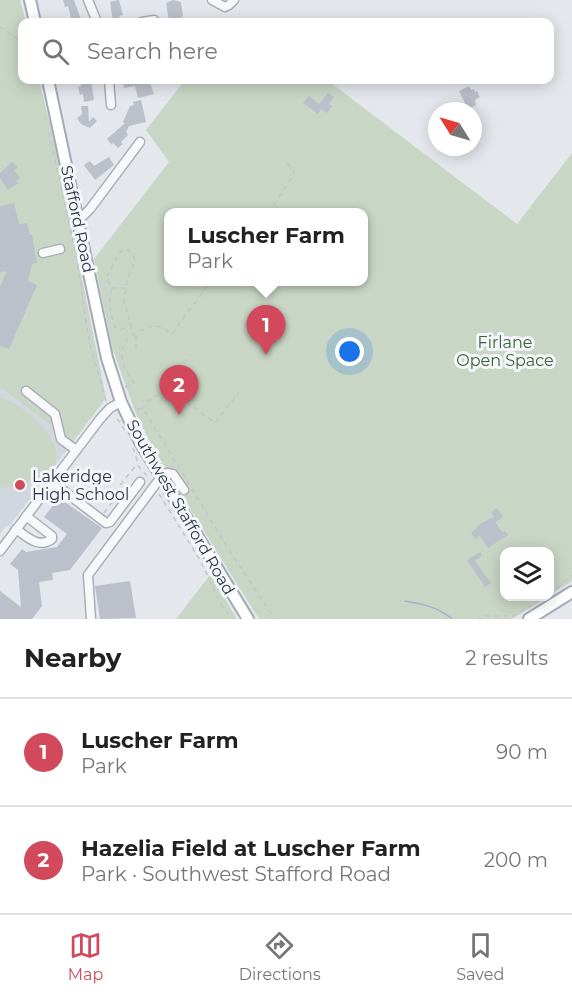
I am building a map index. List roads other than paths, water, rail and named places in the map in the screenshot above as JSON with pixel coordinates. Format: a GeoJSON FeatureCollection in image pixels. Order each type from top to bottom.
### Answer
{"type":"FeatureCollection","features":[{"type":"Feature","properties":{"kind":"main road"},"geometry":{"type":"LineString","coordinates":[[30,0],[34,18]]}},
{"type":"Feature","properties":{"kind":"main road","name":"Stafford Road"},"geometry":{"type":"LineString","coordinates":[[49,84],[107,358]]}},
{"type":"Feature","properties":{"kind":"main road","name":"Southwest Stafford Road"},"geometry":{"type":"LineString","coordinates":[[107,358],[121,402],[158,482],[248,619]]}},
{"type":"Feature","properties":{"kind":"main road"},"geometry":{"type":"LineString","coordinates":[[529,619],[572,592]]}},
{"type":"Feature","properties":{"kind":"street"},"geometry":{"type":"LineString","coordinates":[[88,0],[95,18]]}},
{"type":"Feature","properties":{"kind":"street"},"geometry":{"type":"LineString","coordinates":[[212,0],[220,6],[227,6],[234,0]]}},
{"type":"Feature","properties":{"kind":"street"},"geometry":{"type":"LineString","coordinates":[[109,84],[111,105]]}},
{"type":"Feature","properties":{"kind":"street"},"geometry":{"type":"LineString","coordinates":[[78,221],[90,209],[140,142]]}},
{"type":"Feature","properties":{"kind":"street"},"geometry":{"type":"LineString","coordinates":[[43,253],[60,249]]}},
{"type":"Feature","properties":{"kind":"street"},"geometry":{"type":"LineString","coordinates":[[26,391],[56,414],[61,438],[76,450]]}},
{"type":"Feature","properties":{"kind":"street"},"geometry":{"type":"LineString","coordinates":[[0,551],[106,412],[121,402]]}},
{"type":"Feature","properties":{"kind":"street"},"geometry":{"type":"LineString","coordinates":[[91,619],[88,575],[167,473],[173,474],[184,490]]}},
{"type":"Feature","properties":{"kind":"street"},"geometry":{"type":"LineString","coordinates":[[52,482],[106,523],[110,522],[140,482]]}},
{"type":"Feature","properties":{"kind":"street"},"geometry":{"type":"LineString","coordinates":[[16,529],[36,543],[48,542],[52,539],[52,536],[26,516]]}},
{"type":"Feature","properties":{"kind":"waterway"},"geometry":{"type":"LineString","coordinates":[[405,601],[430,607],[452,619]]}},
{"type":"Feature","properties":{"kind":"place","name":"Luscher Farm"},"geometry":{"type":"Point","coordinates":[266,355]}},
{"type":"Feature","properties":{"kind":"place","name":"Hazelia Field at Luscher Farm"},"geometry":{"type":"Point","coordinates":[179,415]}},
{"type":"Feature","properties":{"kind":"place","name":"Lakeridge High School"},"geometry":{"type":"Point","coordinates":[20,485]}},
{"type":"Feature","properties":{"kind":"park label","name":"Firlane Open Space"},"geometry":{"type":"Point","coordinates":[505,351]}}]}
